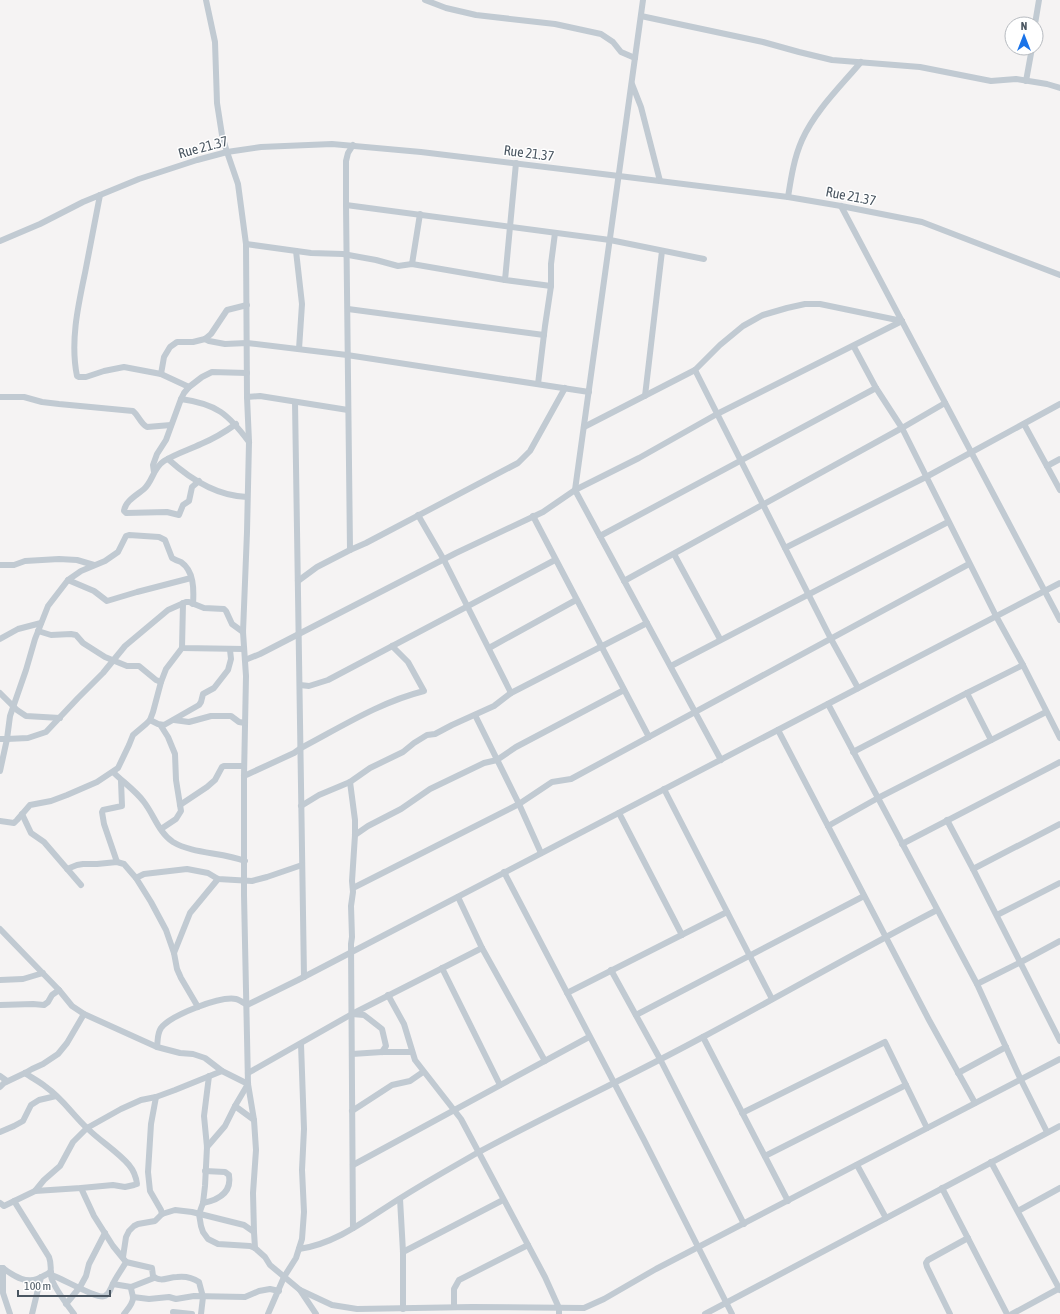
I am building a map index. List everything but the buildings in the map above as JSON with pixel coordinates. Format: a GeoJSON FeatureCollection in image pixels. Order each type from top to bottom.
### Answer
{"type":"FeatureCollection","features":[{"type":"Feature","properties":{"kind":"street"},"geometry":{"type":"LineString","coordinates":[[206,0],[215,42],[217,104],[222,135],[238,184],[246,244],[247,397],[249,442],[243,632],[246,676],[244,881],[248,1084],[254,1120],[256,1150],[253,1193],[255,1248]]}},
{"type":"Feature","properties":{"kind":"street"},"geometry":{"type":"LineString","coordinates":[[425,0],[446,8],[476,15],[555,24],[601,34],[613,42],[620,52],[635,58]]}},
{"type":"Feature","properties":{"kind":"street"},"geometry":{"type":"LineString","coordinates":[[643,0],[576,490],[721,760]]}},
{"type":"Feature","properties":{"kind":"street"},"geometry":{"type":"LineString","coordinates":[[1036,16],[1039,0]]}},
{"type":"Feature","properties":{"kind":"street"},"geometry":{"type":"LineString","coordinates":[[641,16],[763,42],[826,58],[920,67],[991,81],[1016,79],[1060,88]]}},
{"type":"Feature","properties":{"kind":"street"},"geometry":{"type":"LineString","coordinates":[[1026,81],[1031,56]]}},
{"type":"Feature","properties":{"kind":"street"},"geometry":{"type":"LineString","coordinates":[[788,197],[791,175],[802,140],[819,111],[861,62]]}},
{"type":"Feature","properties":{"kind":"street"},"geometry":{"type":"LineString","coordinates":[[632,84],[641,107],[660,181]]}},
{"type":"Feature","properties":{"kind":"street","name":"Rue 21.37"},"geometry":{"type":"LineString","coordinates":[[0,241],[40,224],[83,202],[138,179],[197,160],[227,152],[260,147],[332,144],[516,163],[788,197],[841,206],[922,222],[1060,275]]}},
{"type":"Feature","properties":{"kind":"street"},"geometry":{"type":"LineString","coordinates":[[350,550],[346,161],[348,153],[353,145]]}},
{"type":"Feature","properties":{"kind":"street"},"geometry":{"type":"LineString","coordinates":[[505,280],[516,163]]}},
{"type":"Feature","properties":{"kind":"street"},"geometry":{"type":"LineString","coordinates":[[100,195],[78,308],[75,333],[77,376],[86,377],[104,371],[124,367],[161,374],[189,387]]}},
{"type":"Feature","properties":{"kind":"street"},"geometry":{"type":"LineString","coordinates":[[346,205],[610,240],[704,259]]}},
{"type":"Feature","properties":{"kind":"street"},"geometry":{"type":"LineString","coordinates":[[841,206],[1060,620]]}},
{"type":"Feature","properties":{"kind":"street"},"geometry":{"type":"LineString","coordinates":[[412,264],[420,214]]}},
{"type":"Feature","properties":{"kind":"street"},"geometry":{"type":"LineString","coordinates":[[538,384],[551,286],[555,233]]}},
{"type":"Feature","properties":{"kind":"street"},"geometry":{"type":"LineString","coordinates":[[246,244],[311,253],[347,254],[398,266],[412,264],[505,280],[551,286]]}},
{"type":"Feature","properties":{"kind":"street"},"geometry":{"type":"LineString","coordinates":[[296,251],[302,304],[299,349]]}},
{"type":"Feature","properties":{"kind":"street"},"geometry":{"type":"LineString","coordinates":[[645,396],[662,251]]}},
{"type":"Feature","properties":{"kind":"street"},"geometry":{"type":"LineString","coordinates":[[584,427],[695,370],[720,345],[743,326],[762,315],[805,304],[820,304],[902,321]]}},
{"type":"Feature","properties":{"kind":"street"},"geometry":{"type":"LineString","coordinates":[[161,374],[164,357],[170,347],[177,342],[193,342],[205,339],[211,334],[226,310],[247,305]]}},
{"type":"Feature","properties":{"kind":"street"},"geometry":{"type":"LineString","coordinates":[[348,309],[544,335]]}},
{"type":"Feature","properties":{"kind":"street"},"geometry":{"type":"LineString","coordinates":[[245,660],[260,654],[444,560],[543,512],[576,490],[639,458],[717,414],[854,347],[902,321]]}},
{"type":"Feature","properties":{"kind":"street"},"geometry":{"type":"LineString","coordinates":[[205,339],[225,344],[247,343],[299,349],[589,392]]}},
{"type":"Feature","properties":{"kind":"street"},"geometry":{"type":"LineString","coordinates":[[854,347],[876,388],[902,428],[969,564],[1060,738]]}},
{"type":"Feature","properties":{"kind":"street"},"geometry":{"type":"LineString","coordinates":[[695,370],[831,639],[858,688]]}},
{"type":"Feature","properties":{"kind":"street"},"geometry":{"type":"LineString","coordinates":[[154,472],[153,465],[157,454],[166,440],[181,399],[189,387],[202,377],[212,372],[247,373]]}},
{"type":"Feature","properties":{"kind":"street"},"geometry":{"type":"LineString","coordinates":[[298,581],[317,568],[350,550],[518,463],[530,451],[565,388]]}},
{"type":"Feature","properties":{"kind":"street"},"geometry":{"type":"LineString","coordinates":[[600,536],[876,388]]}},
{"type":"Feature","properties":{"kind":"street"},"geometry":{"type":"LineString","coordinates":[[247,397],[260,396],[348,410]]}},
{"type":"Feature","properties":{"kind":"street"},"geometry":{"type":"LineString","coordinates":[[0,397],[24,397],[42,402],[133,411],[136,413],[141,422],[147,427],[171,425]]}},
{"type":"Feature","properties":{"kind":"street"},"geometry":{"type":"LineString","coordinates":[[181,399],[209,405],[228,417],[236,424],[249,442]]}},
{"type":"Feature","properties":{"kind":"street"},"geometry":{"type":"LineString","coordinates":[[296,402],[304,976]]}},
{"type":"Feature","properties":{"kind":"street"},"geometry":{"type":"LineString","coordinates":[[624,580],[763,505],[945,403]]}},
{"type":"Feature","properties":{"kind":"street"},"geometry":{"type":"LineString","coordinates":[[785,548],[926,477],[1060,404]]}},
{"type":"Feature","properties":{"kind":"street"},"geometry":{"type":"LineString","coordinates":[[199,481],[192,487],[189,501],[183,506],[179,515],[167,512],[126,513],[124,511],[125,506],[148,485],[159,465],[188,449],[202,444],[236,424]]}},
{"type":"Feature","properties":{"kind":"street"},"geometry":{"type":"LineString","coordinates":[[1024,424],[1060,490]]}},
{"type":"Feature","properties":{"kind":"street"},"geometry":{"type":"LineString","coordinates":[[168,459],[184,472],[213,490],[234,497],[247,497]]}},
{"type":"Feature","properties":{"kind":"street"},"geometry":{"type":"LineString","coordinates":[[1047,466],[1060,459]]}},
{"type":"Feature","properties":{"kind":"street"},"geometry":{"type":"LineString","coordinates":[[418,515],[444,560],[511,693]]}},
{"type":"Feature","properties":{"kind":"street"},"geometry":{"type":"LineString","coordinates":[[533,516],[649,737]]}},
{"type":"Feature","properties":{"kind":"street"},"geometry":{"type":"LineString","coordinates":[[671,666],[720,639],[948,522]]}},
{"type":"Feature","properties":{"kind":"street"},"geometry":{"type":"LineString","coordinates":[[0,772],[3,739],[38,631],[52,601],[68,580],[81,571],[105,561],[118,552],[126,536],[159,537],[165,540],[172,558],[180,561],[188,568],[193,589],[193,604]]}},
{"type":"Feature","properties":{"kind":"street"},"geometry":{"type":"LineString","coordinates":[[674,554],[720,639]]}},
{"type":"Feature","properties":{"kind":"street"},"geometry":{"type":"LineString","coordinates":[[0,565],[14,565],[25,561],[59,559],[77,560],[94,565]]}},
{"type":"Feature","properties":{"kind":"street"},"geometry":{"type":"LineString","coordinates":[[300,685],[309,686],[328,680],[555,560]]}},
{"type":"Feature","properties":{"kind":"street"},"geometry":{"type":"LineString","coordinates":[[353,888],[519,804],[552,782],[571,779],[969,564]]}},
{"type":"Feature","properties":{"kind":"street"},"geometry":{"type":"LineString","coordinates":[[68,580],[94,591],[107,601],[191,578]]}},
{"type":"Feature","properties":{"kind":"street"},"geometry":{"type":"LineString","coordinates":[[247,1005],[458,897],[1060,583]]}},
{"type":"Feature","properties":{"kind":"street"},"geometry":{"type":"LineString","coordinates":[[489,648],[576,600]]}},
{"type":"Feature","properties":{"kind":"street"},"geometry":{"type":"LineString","coordinates":[[3,739],[28,738],[42,734],[49,730],[103,673],[125,646],[168,610],[183,602],[189,602],[204,608],[224,609],[232,624],[243,632]]}},
{"type":"Feature","properties":{"kind":"street"},"geometry":{"type":"LineString","coordinates":[[0,821],[14,823],[30,804],[52,801],[96,782],[118,768],[133,735],[150,720],[166,669],[182,648],[183,602]]}},
{"type":"Feature","properties":{"kind":"street"},"geometry":{"type":"LineString","coordinates":[[302,806],[319,796],[350,782],[370,768],[403,752],[427,735],[436,734],[494,706],[511,693],[647,623]]}},
{"type":"Feature","properties":{"kind":"street"},"geometry":{"type":"LineString","coordinates":[[0,639],[18,629],[41,624]]}},
{"type":"Feature","properties":{"kind":"street"},"geometry":{"type":"LineString","coordinates":[[38,631],[51,636],[76,635],[83,642],[105,657],[127,666],[139,666],[156,680],[161,682]]}},
{"type":"Feature","properties":{"kind":"street"},"geometry":{"type":"LineString","coordinates":[[244,776],[294,753],[348,722],[396,699],[424,691],[408,662],[392,646]]}},
{"type":"Feature","properties":{"kind":"street"},"geometry":{"type":"LineString","coordinates":[[182,648],[230,650],[244,649]]}},
{"type":"Feature","properties":{"kind":"street"},"geometry":{"type":"LineString","coordinates":[[161,726],[174,720],[201,702],[203,694],[215,686],[229,668],[231,658],[230,650]]}},
{"type":"Feature","properties":{"kind":"street"},"geometry":{"type":"LineString","coordinates":[[853,752],[1023,665]]}},
{"type":"Feature","properties":{"kind":"street"},"geometry":{"type":"LineString","coordinates":[[355,835],[368,826],[401,809],[430,789],[484,763],[497,760],[516,747],[624,690]]}},
{"type":"Feature","properties":{"kind":"street"},"geometry":{"type":"LineString","coordinates":[[0,693],[17,710],[26,716],[60,718]]}},
{"type":"Feature","properties":{"kind":"street"},"geometry":{"type":"LineString","coordinates":[[967,693],[991,740]]}},
{"type":"Feature","properties":{"kind":"street"},"geometry":{"type":"LineString","coordinates":[[828,704],[977,984],[1020,1080],[1047,1132]]}},
{"type":"Feature","properties":{"kind":"street"},"geometry":{"type":"LineString","coordinates":[[828,826],[878,798],[1046,712]]}},
{"type":"Feature","properties":{"kind":"street"},"geometry":{"type":"LineString","coordinates":[[475,715],[519,804],[541,853]]}},
{"type":"Feature","properties":{"kind":"street"},"geometry":{"type":"LineString","coordinates":[[174,720],[189,722],[211,716],[231,716],[239,722],[245,723]]}},
{"type":"Feature","properties":{"kind":"street"},"geometry":{"type":"LineString","coordinates":[[150,720],[161,726],[168,737],[175,754],[176,780],[180,812],[176,819],[161,829]]}},
{"type":"Feature","properties":{"kind":"street"},"geometry":{"type":"LineString","coordinates":[[778,730],[929,1020],[975,1103]]}},
{"type":"Feature","properties":{"kind":"street"},"geometry":{"type":"LineString","coordinates":[[902,844],[1060,762]]}},
{"type":"Feature","properties":{"kind":"street"},"geometry":{"type":"LineString","coordinates":[[180,804],[207,787],[215,780],[222,767],[244,766]]}},
{"type":"Feature","properties":{"kind":"street"},"geometry":{"type":"LineString","coordinates":[[112,772],[144,801],[166,836],[181,846],[244,861]]}},
{"type":"Feature","properties":{"kind":"street"},"geometry":{"type":"LineString","coordinates":[[117,862],[104,824],[102,812],[103,810],[122,806],[121,781]]}},
{"type":"Feature","properties":{"kind":"street"},"geometry":{"type":"LineString","coordinates":[[350,782],[355,820],[351,906],[353,1228]]}},
{"type":"Feature","properties":{"kind":"street"},"geometry":{"type":"LineString","coordinates":[[664,789],[772,999]]}},
{"type":"Feature","properties":{"kind":"street"},"geometry":{"type":"LineString","coordinates":[[619,813],[682,935]]}},
{"type":"Feature","properties":{"kind":"street"},"geometry":{"type":"LineString","coordinates":[[22,814],[31,833],[44,842],[80,885]]}},
{"type":"Feature","properties":{"kind":"street"},"geometry":{"type":"LineString","coordinates":[[947,820],[974,869],[1060,1041]]}},
{"type":"Feature","properties":{"kind":"street"},"geometry":{"type":"LineString","coordinates":[[974,869],[1060,824]]}},
{"type":"Feature","properties":{"kind":"street"},"geometry":{"type":"LineString","coordinates":[[67,870],[77,865],[117,862],[124,864],[136,878],[161,920],[174,953],[177,970],[198,1007]]}},
{"type":"Feature","properties":{"kind":"street"},"geometry":{"type":"LineString","coordinates":[[136,878],[144,874],[187,870],[208,873],[218,879],[252,881],[302,865]]}},
{"type":"Feature","properties":{"kind":"street"},"geometry":{"type":"LineString","coordinates":[[504,872],[732,1314]]}},
{"type":"Feature","properties":{"kind":"street"},"geometry":{"type":"LineString","coordinates":[[174,953],[190,913],[218,879]]}},
{"type":"Feature","properties":{"kind":"street"},"geometry":{"type":"LineString","coordinates":[[997,915],[1060,883]]}},
{"type":"Feature","properties":{"kind":"street"},"geometry":{"type":"LineString","coordinates":[[636,1015],[864,896]]}},
{"type":"Feature","properties":{"kind":"street"},"geometry":{"type":"LineString","coordinates":[[458,897],[482,948],[545,1061]]}},
{"type":"Feature","properties":{"kind":"street"},"geometry":{"type":"LineString","coordinates":[[299,1249],[321,1244],[353,1228],[478,1153],[563,1107],[613,1084],[703,1037],[938,910]]}},
{"type":"Feature","properties":{"kind":"street"},"geometry":{"type":"LineString","coordinates":[[567,993],[727,912]]}},
{"type":"Feature","properties":{"kind":"street"},"geometry":{"type":"LineString","coordinates":[[0,929],[60,990],[72,1006],[84,1014],[157,1047],[199,1056],[209,1060],[222,1071],[248,1084]]}},
{"type":"Feature","properties":{"kind":"street"},"geometry":{"type":"LineString","coordinates":[[977,984],[1060,941]]}},
{"type":"Feature","properties":{"kind":"street"},"geometry":{"type":"LineString","coordinates":[[248,1073],[279,1054],[301,1044],[352,1014],[482,948]]}},
{"type":"Feature","properties":{"kind":"street"},"geometry":{"type":"LineString","coordinates":[[442,968],[500,1085]]}},
{"type":"Feature","properties":{"kind":"street"},"geometry":{"type":"LineString","coordinates":[[611,970],[660,1059],[744,1224]]}},
{"type":"Feature","properties":{"kind":"street"},"geometry":{"type":"LineString","coordinates":[[0,980],[23,980],[43,973]]}},
{"type":"Feature","properties":{"kind":"street"},"geometry":{"type":"LineString","coordinates":[[0,1005],[44,1004],[48,1002],[52,994],[60,990]]}},
{"type":"Feature","properties":{"kind":"street"},"geometry":{"type":"LineString","coordinates":[[388,995],[404,1024],[415,1060],[461,1119],[528,1245],[559,1311]]}},
{"type":"Feature","properties":{"kind":"street"},"geometry":{"type":"LineString","coordinates":[[157,1047],[159,1033],[162,1028],[175,1018],[198,1007],[218,1001],[234,999],[247,1005]]}},
{"type":"Feature","properties":{"kind":"street"},"geometry":{"type":"LineString","coordinates":[[0,1087],[58,1054],[67,1043],[84,1014]]}},
{"type":"Feature","properties":{"kind":"street"},"geometry":{"type":"LineString","coordinates":[[352,1014],[364,1015],[382,1029],[386,1046],[382,1052]]}},
{"type":"Feature","properties":{"kind":"street"},"geometry":{"type":"LineString","coordinates":[[353,1165],[589,1037]]}},
{"type":"Feature","properties":{"kind":"street"},"geometry":{"type":"LineString","coordinates":[[703,1037],[788,1201]]}},
{"type":"Feature","properties":{"kind":"street"},"geometry":{"type":"LineString","coordinates":[[742,1113],[885,1042],[927,1128]]}},
{"type":"Feature","properties":{"kind":"street"},"geometry":{"type":"LineString","coordinates":[[268,1314],[284,1277],[296,1258],[302,1239],[304,1199],[302,1170],[304,1129],[301,1044]]}},
{"type":"Feature","properties":{"kind":"street"},"geometry":{"type":"LineString","coordinates":[[958,1073],[1006,1047]]}},
{"type":"Feature","properties":{"kind":"street"},"geometry":{"type":"LineString","coordinates":[[352,1054],[412,1052]]}},
{"type":"Feature","properties":{"kind":"street"},"geometry":{"type":"LineString","coordinates":[[209,1076],[204,1116],[207,1147],[203,1204],[199,1214],[201,1226],[208,1239],[218,1244],[250,1246],[255,1248],[265,1257],[270,1265],[300,1290],[332,1305],[356,1309],[454,1307],[559,1311],[584,1308],[604,1299],[656,1269],[1060,1059]]}},
{"type":"Feature","properties":{"kind":"street"},"geometry":{"type":"LineString","coordinates":[[35,1191],[44,1180],[60,1166],[73,1142],[87,1128],[121,1109],[141,1100],[156,1097],[222,1071]]}},
{"type":"Feature","properties":{"kind":"street"},"geometry":{"type":"LineString","coordinates":[[352,1111],[392,1085],[410,1081],[423,1072]]}},
{"type":"Feature","properties":{"kind":"street"},"geometry":{"type":"LineString","coordinates":[[1,1206],[35,1191],[113,1185],[125,1187],[137,1184],[136,1176],[120,1155],[104,1144],[47,1087],[25,1073]]}},
{"type":"Feature","properties":{"kind":"street"},"geometry":{"type":"LineString","coordinates":[[0,1076],[7,1082]]}},
{"type":"Feature","properties":{"kind":"street"},"geometry":{"type":"LineString","coordinates":[[207,1147],[225,1126],[248,1084]]}},
{"type":"Feature","properties":{"kind":"street"},"geometry":{"type":"LineString","coordinates":[[765,1156],[906,1085]]}},
{"type":"Feature","properties":{"kind":"street"},"geometry":{"type":"LineString","coordinates":[[0,1132],[23,1121],[32,1105],[39,1100],[56,1096]]}},
{"type":"Feature","properties":{"kind":"street"},"geometry":{"type":"LineString","coordinates":[[156,1097],[151,1124],[148,1172],[150,1191],[162,1214]]}},
{"type":"Feature","properties":{"kind":"street"},"geometry":{"type":"LineString","coordinates":[[235,1106],[254,1120]]}},
{"type":"Feature","properties":{"kind":"street"},"geometry":{"type":"LineString","coordinates":[[705,1314],[1060,1126]]}},
{"type":"Feature","properties":{"kind":"street"},"geometry":{"type":"LineString","coordinates":[[991,1162],[1060,1289],[1012,1314]]}},
{"type":"Feature","properties":{"kind":"street"},"geometry":{"type":"LineString","coordinates":[[857,1165],[886,1218]]}},
{"type":"Feature","properties":{"kind":"street"},"geometry":{"type":"LineString","coordinates":[[203,1204],[216,1200],[226,1193],[230,1180],[229,1175],[225,1172],[205,1172]]}},
{"type":"Feature","properties":{"kind":"street"},"geometry":{"type":"LineString","coordinates":[[81,1188],[94,1216],[113,1246],[124,1259],[152,1268],[152,1275],[154,1278]]}},
{"type":"Feature","properties":{"kind":"street"},"geometry":{"type":"LineString","coordinates":[[942,1188],[1007,1314]]}},
{"type":"Feature","properties":{"kind":"street"},"geometry":{"type":"LineString","coordinates":[[1018,1211],[1060,1188]]}},
{"type":"Feature","properties":{"kind":"street"},"geometry":{"type":"LineString","coordinates":[[400,1199],[403,1252],[403,1308]]}},
{"type":"Feature","properties":{"kind":"street"},"geometry":{"type":"LineString","coordinates":[[403,1252],[503,1200]]}},
{"type":"Feature","properties":{"kind":"street"},"geometry":{"type":"LineString","coordinates":[[14,1201],[49,1257],[52,1265],[51,1273],[56,1287],[74,1314]]}},
{"type":"Feature","properties":{"kind":"street"},"geometry":{"type":"LineString","coordinates":[[1,1268],[18,1278],[32,1280],[36,1280],[51,1273],[88,1292],[106,1296],[124,1259],[124,1244],[129,1231],[138,1224],[155,1221],[162,1214],[175,1210],[192,1212],[244,1225],[254,1232]]}},
{"type":"Feature","properties":{"kind":"street"},"geometry":{"type":"LineString","coordinates":[[66,1304],[80,1287],[86,1276],[89,1264],[105,1233]]}},
{"type":"Feature","properties":{"kind":"street"},"geometry":{"type":"LineString","coordinates":[[950,1314],[926,1263],[928,1260],[968,1238]]}},
{"type":"Feature","properties":{"kind":"street"},"geometry":{"type":"LineString","coordinates":[[454,1307],[454,1289],[459,1280],[528,1245]]}},
{"type":"Feature","properties":{"kind":"street"},"geometry":{"type":"LineString","coordinates":[[1,1268],[3,1293],[10,1314]]}},
{"type":"Feature","properties":{"kind":"street"},"geometry":{"type":"LineString","coordinates":[[32,1314],[41,1277]]}},
{"type":"Feature","properties":{"kind":"street"},"geometry":{"type":"LineString","coordinates":[[113,1284],[131,1287],[154,1278],[163,1280],[180,1277],[193,1279],[199,1282],[203,1297],[201,1314]]}},
{"type":"Feature","properties":{"kind":"street"},"geometry":{"type":"LineString","coordinates":[[124,1314],[131,1304],[133,1297],[131,1287]]}},
{"type":"Feature","properties":{"kind":"street"},"geometry":{"type":"LineString","coordinates":[[133,1297],[149,1299],[169,1297],[176,1299],[194,1296],[244,1297],[259,1291],[270,1289],[279,1291]]}},
{"type":"Feature","properties":{"kind":"street"},"geometry":{"type":"LineString","coordinates":[[300,1290],[316,1314]]}},
{"type":"Feature","properties":{"kind":"street"},"geometry":{"type":"LineString","coordinates":[[176,1299],[173,1313],[192,1314]]}}]}
